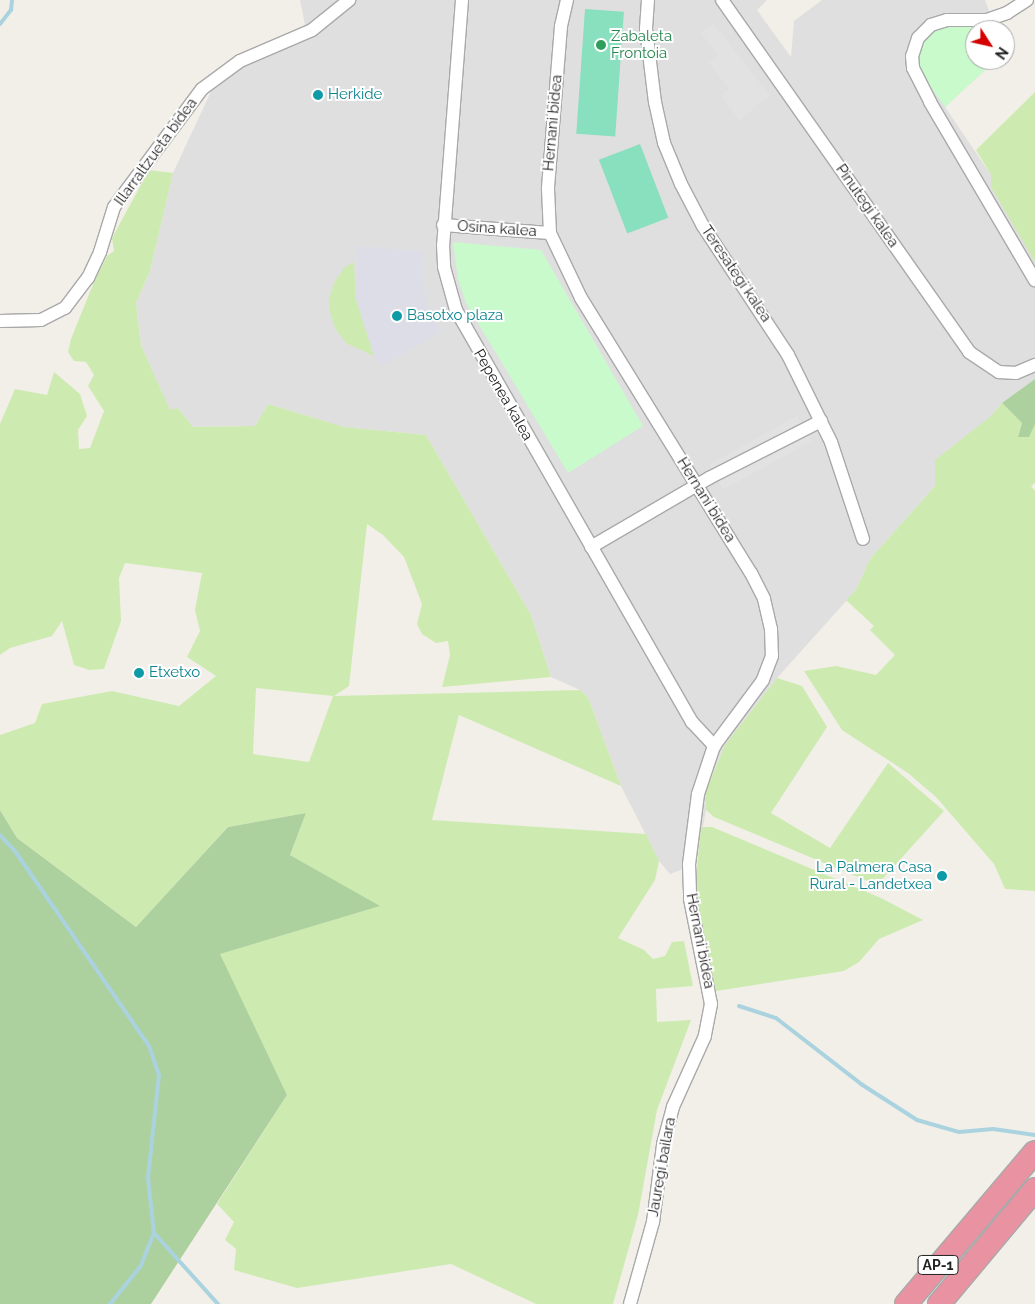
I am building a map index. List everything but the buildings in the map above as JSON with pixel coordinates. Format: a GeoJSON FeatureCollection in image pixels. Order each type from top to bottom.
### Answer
{"type":"FeatureCollection","features":[{"type":"Feature","properties":{"kind":"highway","name":"AP-1"},"geometry":{"type":"LineString","coordinates":[[906,1304],[970,1226],[1035,1152]]}},
{"type":"Feature","properties":{"kind":"highway","name":"AP-1"},"geometry":{"type":"LineString","coordinates":[[939,1304],[992,1237],[1035,1189]]}},
{"type":"Feature","properties":{"kind":"street","name":"Illarraltzueta bidea"},"geometry":{"type":"LineString","coordinates":[[0,321],[41,320],[64,308],[88,278],[100,252],[114,207],[202,89],[240,61],[312,30],[350,0]]}},
{"type":"Feature","properties":{"kind":"street","name":"Pepenea kalea"},"geometry":{"type":"LineString","coordinates":[[462,0],[443,225],[444,268],[456,310],[692,722],[714,746]]}},
{"type":"Feature","properties":{"kind":"street","name":"Hernani bidea"},"geometry":{"type":"LineString","coordinates":[[567,0],[561,26],[548,189],[550,233],[580,298],[751,573],[764,600],[771,629],[772,656],[762,680],[714,746],[698,794],[689,864],[690,899],[711,1004]]}},
{"type":"Feature","properties":{"kind":"street","name":"Teresategi kalea"},"geometry":{"type":"LineString","coordinates":[[648,0],[646,29],[655,102],[664,143],[681,184],[703,226],[788,355],[821,421],[863,539]]}},
{"type":"Feature","properties":{"kind":"street","name":"Pinutegi kalea"},"geometry":{"type":"LineString","coordinates":[[722,0],[969,352],[999,372],[1016,373],[1035,365]]}},
{"type":"Feature","properties":{"kind":"street"},"geometry":{"type":"LineString","coordinates":[[1026,0],[1007,13],[987,20],[947,20],[931,25],[918,38],[912,56],[913,68],[930,102],[1035,280]]}},
{"type":"Feature","properties":{"kind":"street","name":"Osina kalea"},"geometry":{"type":"LineString","coordinates":[[443,225],[550,233]]}},
{"type":"Feature","properties":{"kind":"street"},"geometry":{"type":"LineString","coordinates":[[591,547],[696,485],[821,421]]}},
{"type":"Feature","properties":{"kind":"street","name":"Jauregi bailara"},"geometry":{"type":"LineString","coordinates":[[630,1304],[653,1222],[663,1145],[673,1107],[705,1036],[711,1004]]}},
{"type":"Feature","properties":{"kind":"shaded area"},"geometry":{"type":"Polygon","coordinates":[[[300,0],[767,0],[757,10],[791,57],[794,21],[822,0],[985,0],[992,20],[965,20],[965,70],[985,70],[945,107],[991,175],[1035,262],[1035,379],[1002,403],[935,486],[870,559],[856,590],[777,678],[725,745],[705,791],[706,810],[696,864],[670,874],[659,861],[621,786],[588,697],[580,690],[551,677],[531,615],[426,435],[343,427],[268,404],[255,426],[193,427],[178,408],[170,411],[141,345],[136,303],[150,271],[173,173],[215,83],[242,66],[279,52],[305,25],[300,0]]]}},
{"type":"Feature","properties":{"kind":"shaded area"},"geometry":{"type":"Polygon","coordinates":[[[713,23],[770,96],[739,120],[721,95],[729,89],[709,63],[719,56],[701,33],[713,23]]]}},
{"type":"Feature","properties":{"kind":"shaded area","name":"Basotxo plaza"},"geometry":{"type":"Polygon","coordinates":[[[357,246],[422,251],[425,298],[440,332],[383,366],[374,356],[356,299],[357,246]]]}},
{"type":"Feature","properties":{"kind":"shaded area"},"geometry":{"type":"Polygon","coordinates":[[[797,416],[811,441],[724,490],[710,464],[797,416]]]}},
{"type":"Feature","properties":{"kind":"green space"},"geometry":{"type":"Polygon","coordinates":[[[585,9],[624,12],[615,136],[576,134],[585,9]]]}},
{"type":"Feature","properties":{"kind":"green space"},"geometry":{"type":"Polygon","coordinates":[[[965,26],[965,70],[985,70],[945,107],[920,72],[918,58],[922,44],[930,34],[941,28],[965,26]]]}},
{"type":"Feature","properties":{"kind":"green space"},"geometry":{"type":"Polygon","coordinates":[[[1035,92],[1035,262],[991,187],[991,175],[976,150],[1035,92]]]}},
{"type":"Feature","properties":{"kind":"green space"},"geometry":{"type":"Polygon","coordinates":[[[640,144],[668,218],[627,234],[599,160],[640,144]]]}},
{"type":"Feature","properties":{"kind":"green space"},"geometry":{"type":"Polygon","coordinates":[[[149,170],[173,173],[150,271],[136,303],[141,345],[170,410],[178,408],[193,427],[255,426],[268,404],[344,427],[426,435],[531,615],[551,677],[442,687],[450,655],[448,641],[436,643],[422,634],[417,624],[422,604],[404,557],[383,535],[367,524],[349,686],[334,696],[580,690],[588,697],[621,786],[459,715],[432,820],[646,834],[659,861],[655,880],[618,938],[644,950],[653,959],[665,956],[672,942],[684,941],[693,986],[656,989],[657,1022],[691,1020],[657,1110],[638,1215],[613,1304],[536,1304],[451,1264],[297,1288],[234,1270],[236,1249],[225,1240],[234,1222],[217,1204],[287,1095],[219,954],[379,906],[290,855],[306,813],[228,827],[136,927],[17,838],[0,810],[0,735],[35,723],[42,704],[112,691],[179,706],[216,676],[187,657],[200,631],[195,610],[202,573],[125,563],[119,578],[121,621],[104,669],[89,670],[74,665],[62,621],[52,636],[10,648],[0,655],[0,424],[15,389],[47,395],[54,372],[80,394],[87,416],[78,430],[79,449],[90,448],[104,411],[88,386],[94,375],[86,362],[74,361],[68,352],[71,339],[94,282],[107,256],[114,251],[112,238],[149,170]],[[256,688],[253,754],[309,762],[333,696],[256,688]]]}},
{"type":"Feature","properties":{"kind":"green space"},"geometry":{"type":"Polygon","coordinates":[[[453,242],[541,250],[643,426],[568,473],[466,303],[458,279],[453,242]]]}},
{"type":"Feature","properties":{"kind":"green space"},"geometry":{"type":"Polygon","coordinates":[[[354,262],[356,299],[374,356],[346,343],[335,328],[330,312],[329,298],[335,281],[345,267],[354,262]]]}},
{"type":"Feature","properties":{"kind":"green space"},"geometry":{"type":"Polygon","coordinates":[[[1035,379],[1035,424],[1029,437],[1018,437],[1022,423],[1002,403],[1035,379]]]}},
{"type":"Feature","properties":{"kind":"green space"},"geometry":{"type":"Polygon","coordinates":[[[1002,403],[1022,423],[1018,437],[1035,424],[1035,483],[1031,486],[1035,491],[1035,891],[1005,889],[994,864],[936,797],[908,773],[842,730],[804,671],[836,666],[876,675],[895,655],[870,630],[874,626],[846,600],[856,590],[870,559],[935,486],[935,460],[991,416],[1002,403]]]}},
{"type":"Feature","properties":{"kind":"green space"},"geometry":{"type":"Polygon","coordinates":[[[777,678],[802,686],[827,727],[771,813],[830,848],[888,763],[944,811],[877,885],[714,817],[706,810],[705,793],[725,745],[777,678]]]}},
{"type":"Feature","properties":{"kind":"green space"},"geometry":{"type":"Polygon","coordinates":[[[0,810],[17,838],[136,927],[228,827],[306,813],[290,855],[380,906],[220,954],[287,1095],[151,1304],[0,1304],[0,810]]]}},
{"type":"Feature","properties":{"kind":"green space"},"geometry":{"type":"Polygon","coordinates":[[[701,827],[712,827],[881,898],[923,920],[879,939],[859,962],[844,971],[716,991],[694,897],[701,827]]]}},
{"type":"Feature","properties":{"kind":"waterway"},"geometry":{"type":"LineString","coordinates":[[0,24],[11,10],[12,0]]}},
{"type":"Feature","properties":{"kind":"waterway"},"geometry":{"type":"LineString","coordinates":[[0,835],[15,851],[149,1046],[159,1075],[148,1178],[154,1233],[140,1267],[110,1304]]}},
{"type":"Feature","properties":{"kind":"waterway"},"geometry":{"type":"LineString","coordinates":[[739,1006],[776,1018],[861,1084],[917,1120],[959,1132],[993,1129],[1035,1135]]}},
{"type":"Feature","properties":{"kind":"waterway"},"geometry":{"type":"LineString","coordinates":[[154,1233],[218,1304]]}},
{"type":"Feature","properties":{"kind":"place","name":"Zabaleta Frontoia"},"geometry":{"type":"Point","coordinates":[601,45]}},
{"type":"Feature","properties":{"kind":"place","name":"Herkide"},"geometry":{"type":"Point","coordinates":[318,95]}},
{"type":"Feature","properties":{"kind":"place","name":"Basotxo plaza"},"geometry":{"type":"Point","coordinates":[397,316]}},
{"type":"Feature","properties":{"kind":"place","name":"Etxetxo"},"geometry":{"type":"Point","coordinates":[139,673]}},
{"type":"Feature","properties":{"kind":"place","name":"La Palmera Casa Rural - Landetxea"},"geometry":{"type":"Point","coordinates":[942,876]}}]}
